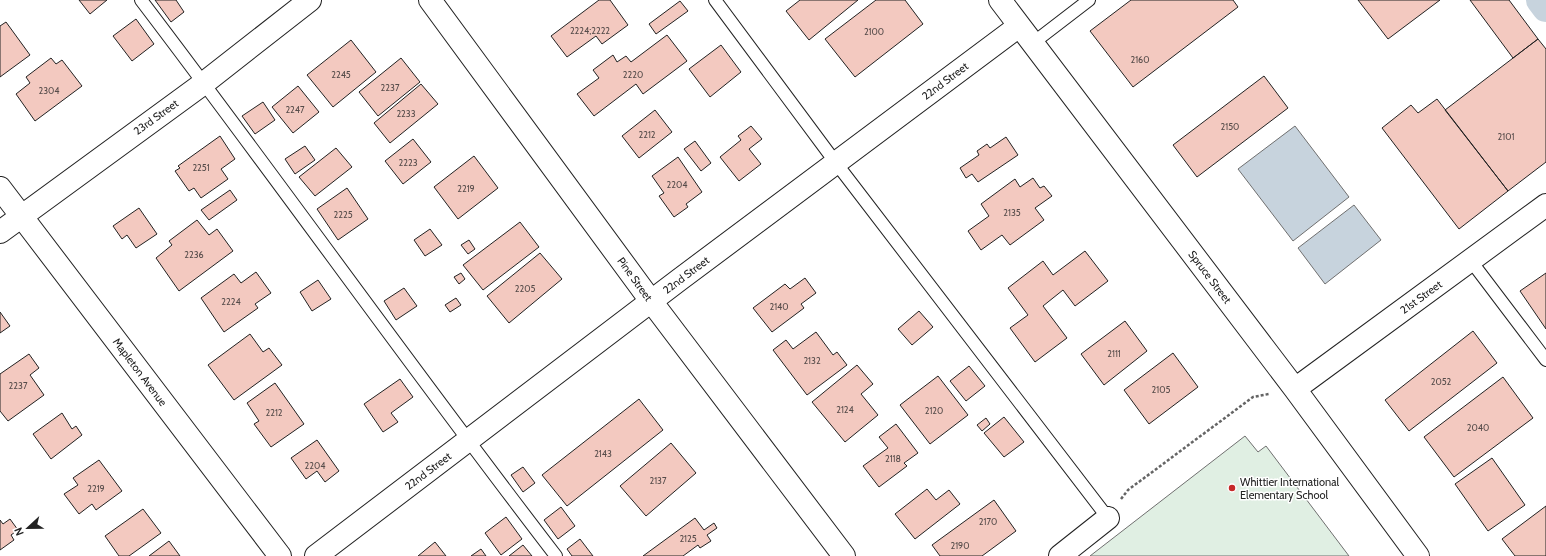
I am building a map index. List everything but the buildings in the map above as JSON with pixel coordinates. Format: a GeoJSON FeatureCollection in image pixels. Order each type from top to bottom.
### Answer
{"type":"FeatureCollection","features":[{"type":"Feature","properties":{"kind":"street","name":"23rd Street"},"geometry":{"type":"LineString","coordinates":[[0,232],[21,215],[204,83],[310,0]]}},
{"type":"Feature","properties":{"kind":"street","name":"Pine Street"},"geometry":{"type":"LineString","coordinates":[[430,0],[651,301],[844,556]]}},
{"type":"Feature","properties":{"kind":"street","name":"Spruce Street"},"geometry":{"type":"LineString","coordinates":[[1000,0],[1295,389],[1418,556]]}},
{"type":"Feature","properties":{"kind":"street","name":"22nd Street"},"geometry":{"type":"LineString","coordinates":[[316,556],[651,301],[1019,26]]}},
{"type":"Feature","properties":{"kind":"street","name":"Mapleton Avenue"},"geometry":{"type":"LineString","coordinates":[[0,188],[280,556]]}},
{"type":"Feature","properties":{"kind":"street","name":"21st Street"},"geometry":{"type":"LineString","coordinates":[[1295,389],[1546,205]]}},
{"type":"Feature","properties":{"kind":"street"},"geometry":{"type":"LineString","coordinates":[[1060,556],[1108,518]]}},
{"type":"Feature","properties":{"kind":"lane"},"geometry":{"type":"LineString","coordinates":[[141,0],[468,441],[556,556]]}},
{"type":"Feature","properties":{"kind":"lane"},"geometry":{"type":"LineString","coordinates":[[715,0],[836,163],[1108,518]]}},
{"type":"Feature","properties":{"kind":"lane"},"geometry":{"type":"LineString","coordinates":[[1033,43],[1089,0]]}},
{"type":"Feature","properties":{"kind":"lane"},"geometry":{"type":"LineString","coordinates":[[1471,261],[1546,360]]}},
{"type":"Feature","properties":{"kind":"path"},"geometry":{"type":"LineString","coordinates":[[1108,518],[1128,490],[1253,397],[1295,389]]}},
{"type":"Feature","properties":{"kind":"green space","name":"Whittier International Elementary School"},"geometry":{"type":"Polygon","coordinates":[[[1245,436],[1258,452],[1266,446],[1349,556],[1090,556],[1245,436]]]}},
{"type":"Feature","properties":{"kind":"shaded area"},"geometry":{"type":"Polygon","coordinates":[[[1295,126],[1349,197],[1293,241],[1238,169],[1295,126]]]}},
{"type":"Feature","properties":{"kind":"shaded area"},"geometry":{"type":"Polygon","coordinates":[[[1354,205],[1381,240],[1325,284],[1298,248],[1354,205]]]}},
{"type":"Feature","properties":{"kind":"waterway"},"geometry":{"type":"LineString","coordinates":[[1540,0],[1546,8]]}},
{"type":"Feature","properties":{"kind":"place","name":"Whittier International Elementary School"},"geometry":{"type":"Point","coordinates":[1232,488]}}]}
